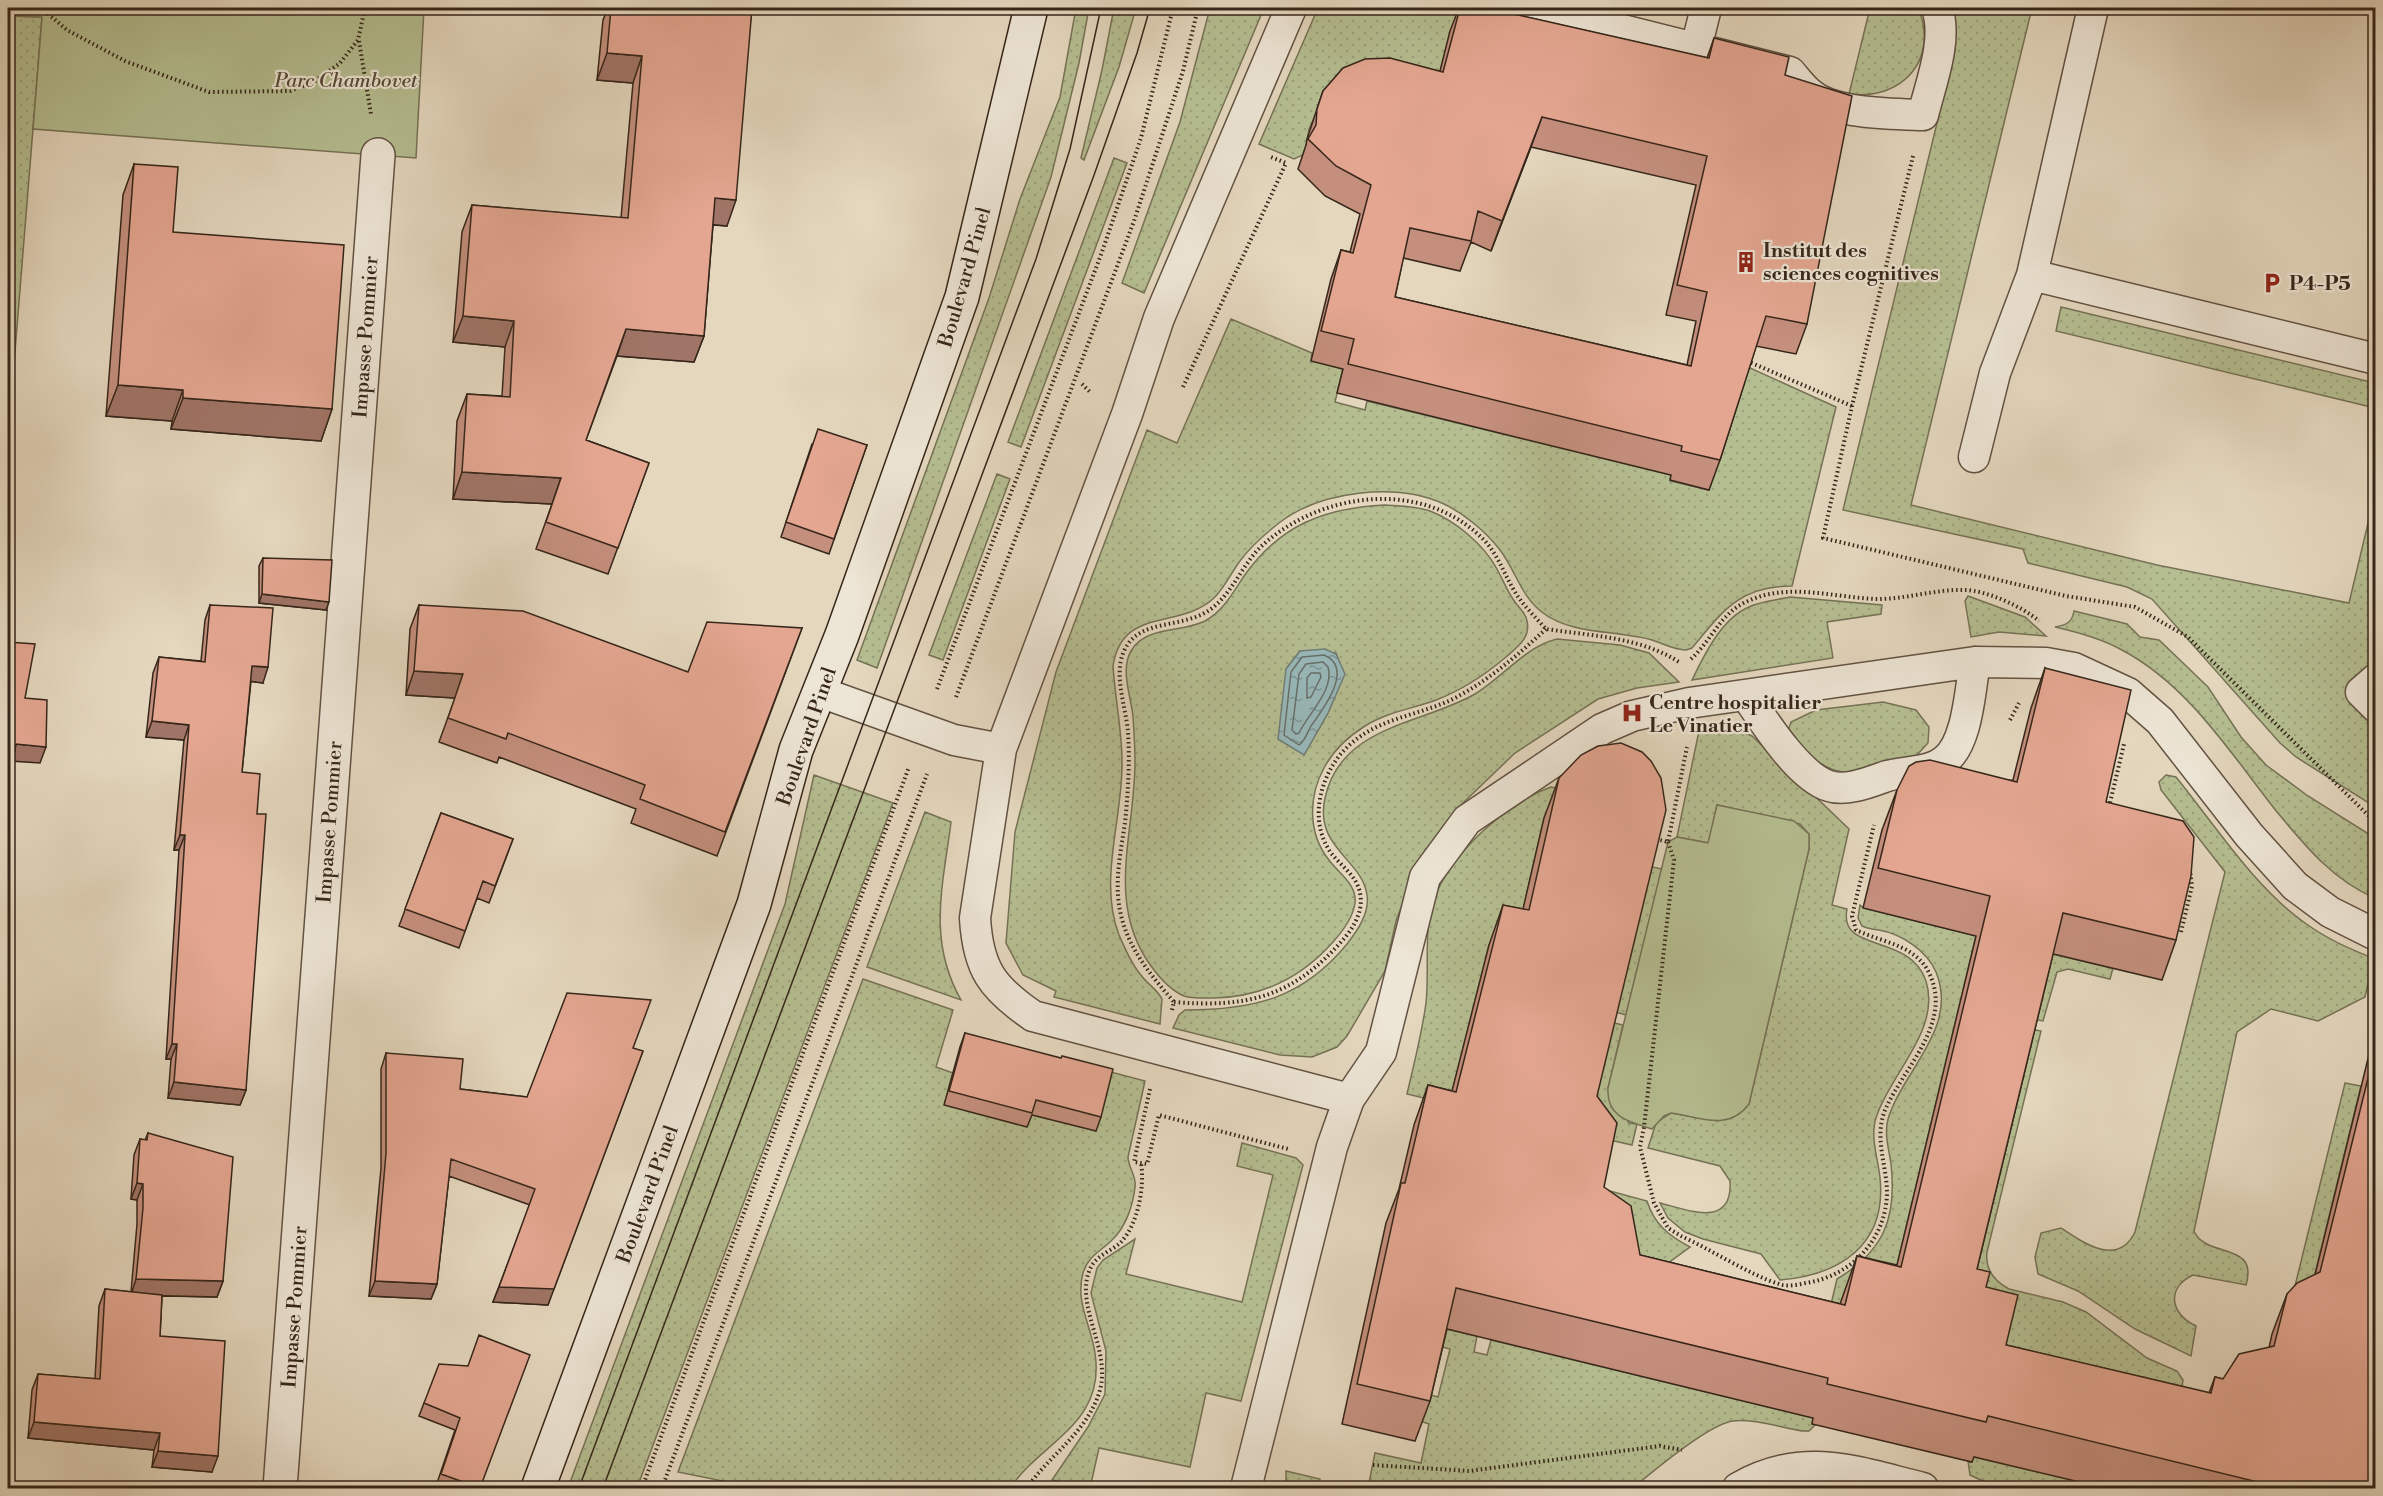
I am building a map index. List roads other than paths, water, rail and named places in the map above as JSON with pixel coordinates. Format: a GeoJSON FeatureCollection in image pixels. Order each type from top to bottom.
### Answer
{"type":"FeatureCollection","features":[{"type":"Feature","properties":{"kind":"main road","name":"Boulevard Pinel"},"geometry":{"type":"LineString","coordinates":[[538,1488],[754,904],[796,750],[820,692],[962,297],[1031,8]]}},
{"type":"Feature","properties":{"kind":"main road","name":"Impasse Pommier"},"geometry":{"type":"LineString","coordinates":[[280,1488],[378,155]]}},
{"type":"Feature","properties":{"kind":"lane"},"geometry":{"type":"LineString","coordinates":[[1291,8],[1159,318],[1127,414],[1001,749],[975,918],[977,945],[987,971],[1004,996],[1033,1016],[1349,1099]]}},
{"type":"Feature","properties":{"kind":"lane"},"geometry":{"type":"LineString","coordinates":[[1535,8],[1790,72],[1813,97],[1845,108],[1865,113],[1923,115],[1940,43],[1940,18],[1937,8]]}},
{"type":"Feature","properties":{"kind":"lane"},"geometry":{"type":"LineString","coordinates":[[1696,48],[1706,8]]}},
{"type":"Feature","properties":{"kind":"lane"},"geometry":{"type":"LineString","coordinates":[[1974,457],[1995,373],[2032,275],[2093,8]]}},
{"type":"Feature","properties":{"kind":"lane"},"geometry":{"type":"LineString","coordinates":[[2032,275],[2376,359]]}},
{"type":"Feature","properties":{"kind":"lane"},"geometry":{"type":"LineString","coordinates":[[1746,695],[1776,738],[1810,775],[1829,787],[1853,787],[1945,761],[1964,733],[1975,662]]}},
{"type":"Feature","properties":{"kind":"lane"},"geometry":{"type":"LineString","coordinates":[[1246,1488],[1329,1160],[1349,1099],[1381,1052],[1425,877],[1467,820],[1602,729],[1632,716],[1689,703],[1975,662],[2046,663],[2074,668],[2128,693],[2160,721],[2249,835],[2295,886],[2330,912],[2376,935]]}},
{"type":"Feature","properties":{"kind":"lane"},"geometry":{"type":"LineString","coordinates":[[2376,679],[2361,692],[2376,707]]}},
{"type":"Feature","properties":{"kind":"lane"},"geometry":{"type":"LineString","coordinates":[[820,692],[954,740],[1001,749]]}},
{"type":"Feature","properties":{"kind":"lane"},"geometry":{"type":"LineString","coordinates":[[1738,1488],[1781,1470],[1819,1466],[1857,1471],[1923,1488]]}},
{"type":"Feature","properties":{"kind":"water"},"geometry":{"type":"Polygon","coordinates":[[[1325,649],[1336,654],[1345,674],[1328,713],[1304,755],[1278,739],[1286,669],[1300,651],[1325,649]]]}},
{"type":"Feature","properties":{"kind":"tram line"},"geometry":{"type":"LineString","coordinates":[[579,1488],[1036,259],[1070,149],[1101,8]]}},
{"type":"Feature","properties":{"kind":"tram line"},"geometry":{"type":"LineString","coordinates":[[603,1488],[1093,178],[1137,53],[1150,8]]}},
{"type":"Feature","properties":{"kind":"place","name":"Institut des sciences cognitives"},"geometry":{"type":"Point","coordinates":[1746,262]}},
{"type":"Feature","properties":{"kind":"place","name":"P4-P5"},"geometry":{"type":"Point","coordinates":[2272,283]}},
{"type":"Feature","properties":{"kind":"place","name":"Centre hospitalier Le Vinatier"},"geometry":{"type":"Point","coordinates":[1632,713]}},
{"type":"Feature","properties":{"kind":"park label","name":"Parc Chambovet"},"geometry":{"type":"Point","coordinates":[346,80]}}]}
